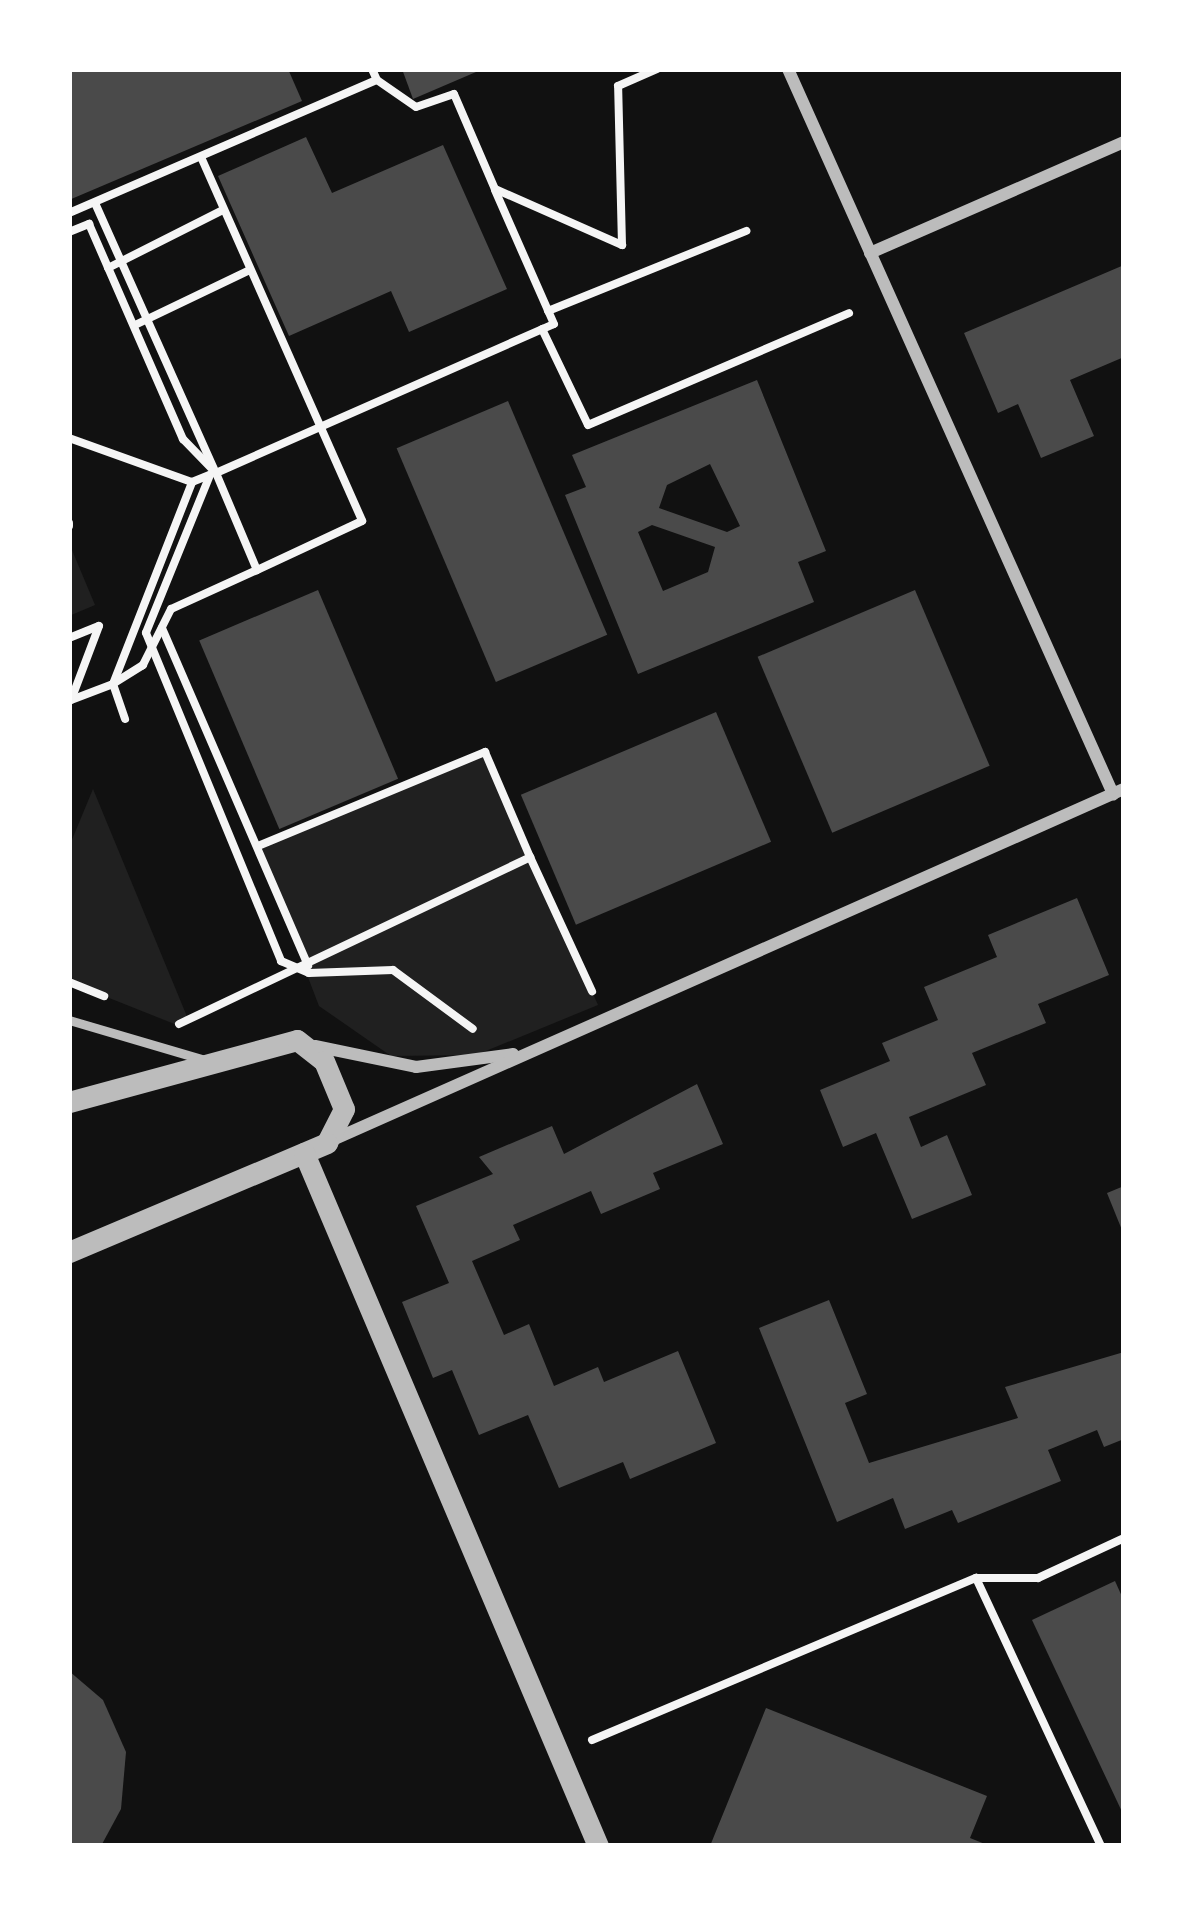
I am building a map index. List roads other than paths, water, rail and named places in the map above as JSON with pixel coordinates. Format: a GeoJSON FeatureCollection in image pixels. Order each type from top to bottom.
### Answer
{"type":"FeatureCollection","features":[{"type":"Feature","properties":{"kind":"street"},"geometry":{"type":"LineString","coordinates":[[69,1252],[304,1154],[1119,792],[788,69]]}},
{"type":"Feature","properties":{"kind":"street"},"geometry":{"type":"LineString","coordinates":[[870,253],[1124,142]]}},
{"type":"Feature","properties":{"kind":"street"},"geometry":{"type":"LineString","coordinates":[[69,1102],[297,1040],[416,1067],[543,1047]]}},
{"type":"Feature","properties":{"kind":"street"},"geometry":{"type":"LineString","coordinates":[[297,1040],[343,1094],[327,1143]]}},
{"type":"Feature","properties":{"kind":"street"},"geometry":{"type":"LineString","coordinates":[[304,1154],[598,1846]]}},
{"type":"Feature","properties":{"kind":"lane"},"geometry":{"type":"LineString","coordinates":[[69,1020],[210,1061]]}}]}
